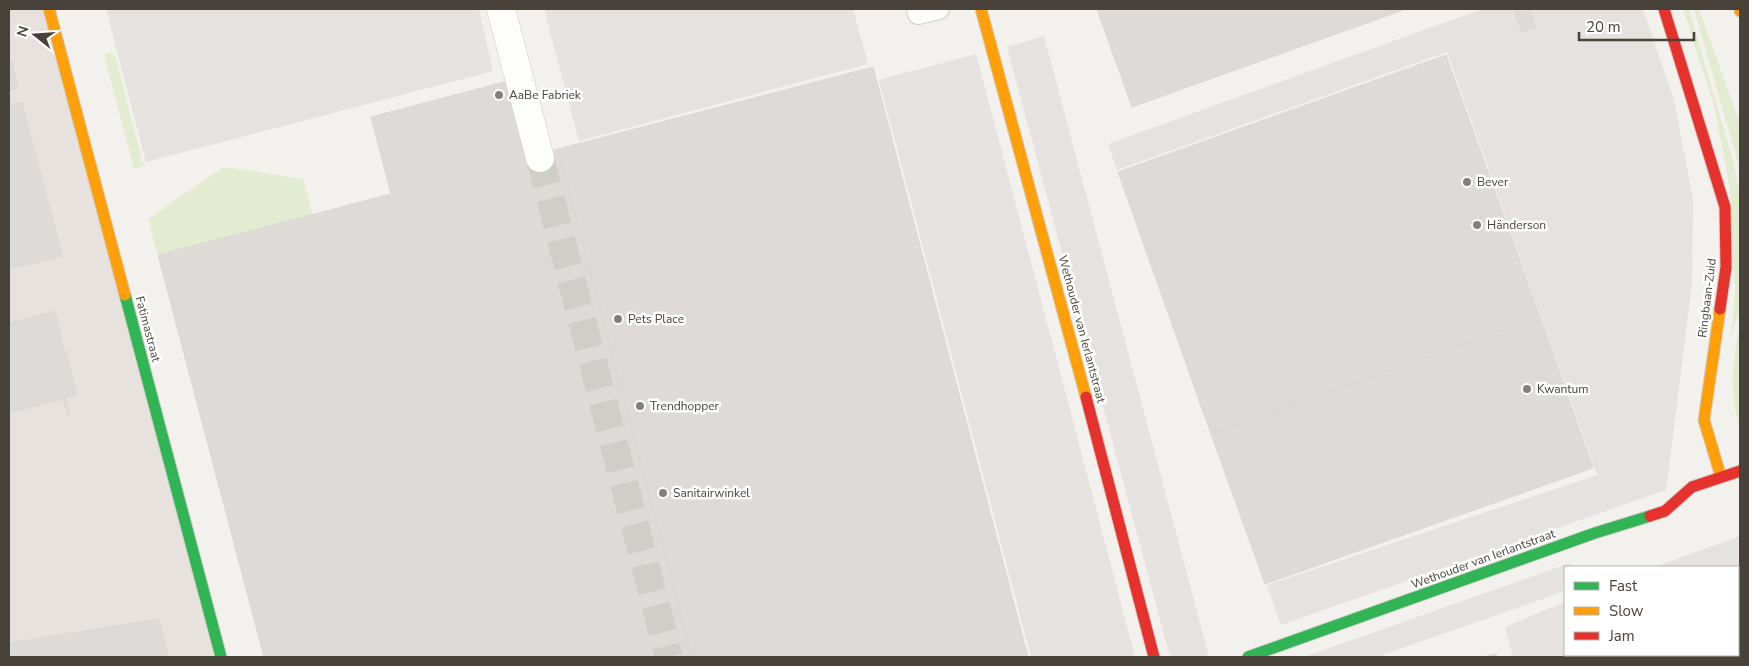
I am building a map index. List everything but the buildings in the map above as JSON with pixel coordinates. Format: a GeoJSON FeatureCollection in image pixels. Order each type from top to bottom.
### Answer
{"type":"FeatureCollection","features":[{"type":"Feature","properties":{"kind":"street","name":"Fatimastraat"},"geometry":{"type":"LineString","coordinates":[[49,9],[220,657]]}},
{"type":"Feature","properties":{"kind":"street"},"geometry":{"type":"LineString","coordinates":[[501,9],[540,158]]}},
{"type":"Feature","properties":{"kind":"street","name":"Wethouder van Ierlantstraat"},"geometry":{"type":"LineString","coordinates":[[981,9],[1154,657]]}},
{"type":"Feature","properties":{"kind":"street","name":"Ringbaan-Zuid"},"geometry":{"type":"LineString","coordinates":[[1664,9],[1725,208],[1726,267],[1704,420],[1721,477]]}},
{"type":"Feature","properties":{"kind":"street","name":"Wethouder van Ierlantstraat"},"geometry":{"type":"LineString","coordinates":[[1248,657],[1595,533],[1665,511],[1692,487],[1740,471]]}},
{"type":"Feature","properties":{"kind":"lane"},"geometry":{"type":"LineString","coordinates":[[917,9],[918,14],[939,9]]}},
{"type":"Feature","properties":{"kind":"shaded area"},"geometry":{"type":"Polygon","coordinates":[[[9,9],[47,9],[217,657],[9,657],[9,9]]]}},
{"type":"Feature","properties":{"kind":"shaded area"},"geometry":{"type":"Polygon","coordinates":[[[106,9],[479,9],[493,71],[146,162],[106,9]]]}},
{"type":"Feature","properties":{"kind":"shaded area"},"geometry":{"type":"Polygon","coordinates":[[[544,9],[853,9],[868,64],[579,141],[544,9]]]}},
{"type":"Feature","properties":{"kind":"shaded area"},"geometry":{"type":"Polygon","coordinates":[[[1482,9],[1643,9],[1674,100],[1693,199],[1692,284],[1666,490],[1281,625],[1267,585],[1597,475],[1447,52],[1117,170],[1108,144],[1482,9]]]}},
{"type":"Feature","properties":{"kind":"shaded area"},"geometry":{"type":"Polygon","coordinates":[[[1044,36],[1209,657],[1170,657],[1007,47],[1044,36]]]}},
{"type":"Feature","properties":{"kind":"shaded area"},"geometry":{"type":"Polygon","coordinates":[[[976,54],[1135,657],[1031,657],[879,80],[976,54]]]}},
{"type":"Feature","properties":{"kind":"shaded area"},"geometry":{"type":"Polygon","coordinates":[[[1740,536],[1740,657],[1513,657],[1505,627],[1564,602],[1564,656],[1739,656],[1739,566],[1658,566],[1740,536]]]}},
{"type":"Feature","properties":{"kind":"shaded area"},"geometry":{"type":"Polygon","coordinates":[[[1570,563],[1571,566],[1564,566],[1564,591],[1377,657],[1304,657],[1570,563]]]}},
{"type":"Feature","properties":{"kind":"green space"},"geometry":{"type":"Polygon","coordinates":[[[1683,9],[1689,9],[1733,161],[1740,198],[1740,302],[1731,338],[1735,291],[1729,183],[1714,106],[1683,9]]]}},
{"type":"Feature","properties":{"kind":"green space"},"geometry":{"type":"Polygon","coordinates":[[[1694,9],[1699,9],[1740,124],[1740,170],[1694,9]]]}},
{"type":"Feature","properties":{"kind":"green space"},"geometry":{"type":"Polygon","coordinates":[[[110,52],[115,56],[143,163],[146,165],[134,169],[104,55],[110,52]]]}},
{"type":"Feature","properties":{"kind":"green space"},"geometry":{"type":"Polygon","coordinates":[[[222,168],[303,179],[313,215],[158,255],[148,219],[222,168]]]}},
{"type":"Feature","properties":{"kind":"green space"},"geometry":{"type":"Polygon","coordinates":[[[1740,325],[1740,426],[1734,402],[1733,376],[1735,349],[1740,325]]]}},
{"type":"Feature","properties":{"kind":"tunnel"},"geometry":{"type":"LineString","coordinates":[[540,158],[669,657]]}},
{"type":"Feature","properties":{"kind":"traffic: fast"},"geometry":{"type":"LineString","coordinates":[[125,295],[221,657]]}},
{"type":"Feature","properties":{"kind":"traffic: fast"},"geometry":{"type":"LineString","coordinates":[[1248,657],[1595,533],[1650,516]]}},
{"type":"Feature","properties":{"kind":"traffic: slow"},"geometry":{"type":"LineString","coordinates":[[49,9],[125,295]]}},
{"type":"Feature","properties":{"kind":"traffic: slow"},"geometry":{"type":"LineString","coordinates":[[981,9],[1086,397]]}},
{"type":"Feature","properties":{"kind":"traffic: slow"},"geometry":{"type":"LineString","coordinates":[[1720,309],[1704,420],[1721,477]]}},
{"type":"Feature","properties":{"kind":"traffic: jam"},"geometry":{"type":"LineString","coordinates":[[1664,9],[1725,207],[1726,267],[1720,309]]}},
{"type":"Feature","properties":{"kind":"traffic: jam"},"geometry":{"type":"LineString","coordinates":[[1086,397],[1154,657]]}},
{"type":"Feature","properties":{"kind":"traffic: jam"},"geometry":{"type":"LineString","coordinates":[[1650,516],[1665,511],[1692,487],[1740,471]]}},
{"type":"Feature","properties":{"kind":"place","name":"AaBe Fabriek"},"geometry":{"type":"Point","coordinates":[499,95]}},
{"type":"Feature","properties":{"kind":"place","name":"Bever"},"geometry":{"type":"Point","coordinates":[1467,182]}},
{"type":"Feature","properties":{"kind":"place","name":"Händerson"},"geometry":{"type":"Point","coordinates":[1477,225]}},
{"type":"Feature","properties":{"kind":"place","name":"Pets Place"},"geometry":{"type":"Point","coordinates":[618,319]}},
{"type":"Feature","properties":{"kind":"place","name":"Kwantum"},"geometry":{"type":"Point","coordinates":[1527,389]}},
{"type":"Feature","properties":{"kind":"place","name":"Trendhopper"},"geometry":{"type":"Point","coordinates":[640,406]}},
{"type":"Feature","properties":{"kind":"place","name":"Sanitairwinkel"},"geometry":{"type":"Point","coordinates":[663,493]}}]}
